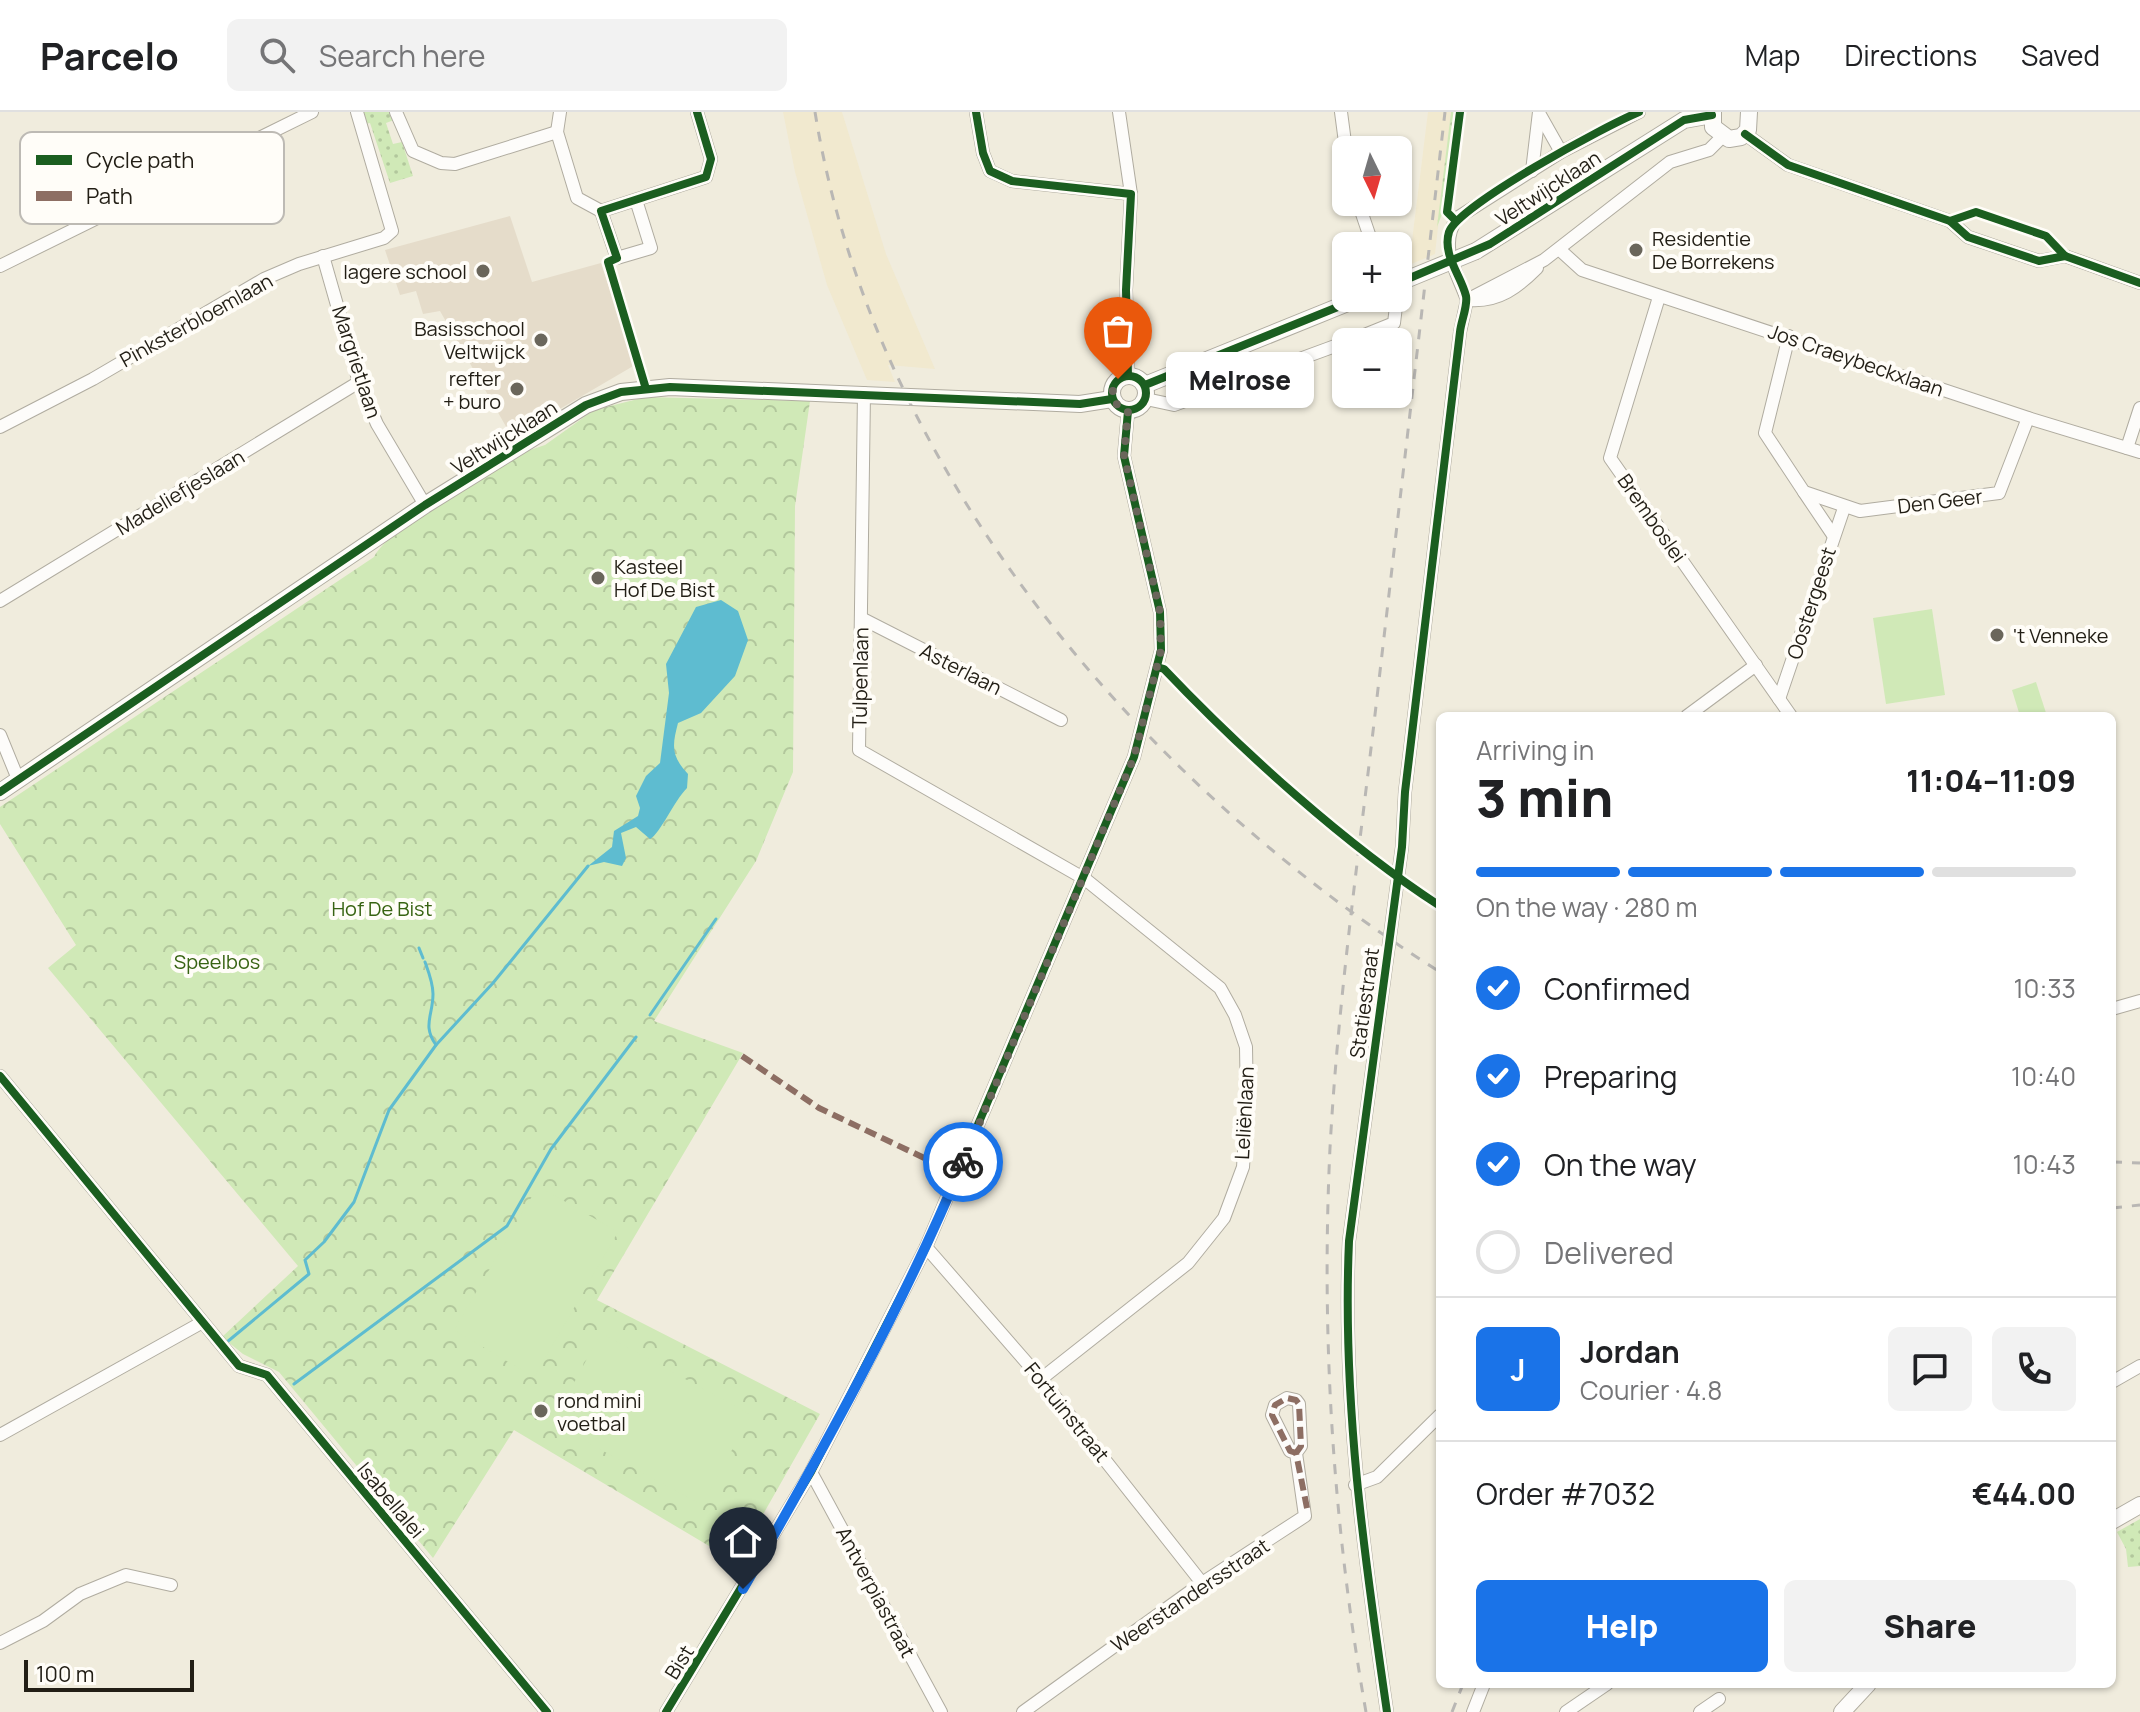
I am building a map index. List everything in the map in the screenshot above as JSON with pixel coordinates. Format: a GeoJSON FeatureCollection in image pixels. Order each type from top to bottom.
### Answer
{"type":"FeatureCollection","features":[{"type":"Feature","properties":{"kind":"street"},"geometry":{"type":"LineString","coordinates":[[271,132],[312,112]]}},
{"type":"Feature","properties":{"kind":"street","name":"Pinksterbloemlaan"},"geometry":{"type":"LineString","coordinates":[[0,427],[93,379],[264,279],[323,256],[384,238],[392,231],[357,112]]}},
{"type":"Feature","properties":{"kind":"street"},"geometry":{"type":"LineString","coordinates":[[396,112],[413,151],[441,163],[455,164],[557,132]]}},
{"type":"Feature","properties":{"kind":"street"},"geometry":{"type":"LineString","coordinates":[[560,112],[557,132],[577,198],[601,211],[617,258],[651,248],[636,200]]}},
{"type":"Feature","properties":{"kind":"street"},"geometry":{"type":"LineString","coordinates":[[601,211],[706,177],[711,159],[697,112]]}},
{"type":"Feature","properties":{"kind":"street"},"geometry":{"type":"LineString","coordinates":[[976,112],[983,153],[990,171],[1012,181],[1131,194]]}},
{"type":"Feature","properties":{"kind":"street"},"geometry":{"type":"LineString","coordinates":[[1119,112],[1131,194],[1126,275],[1128,376]]}},
{"type":"Feature","properties":{"kind":"street"},"geometry":{"type":"LineString","coordinates":[[1341,112],[1344,136]]}},
{"type":"Feature","properties":{"kind":"street"},"geometry":{"type":"LineString","coordinates":[[1539,112],[1561,152]]}},
{"type":"Feature","properties":{"kind":"street"},"geometry":{"type":"LineString","coordinates":[[1532,171],[1539,112]]}},
{"type":"Feature","properties":{"kind":"street"},"geometry":{"type":"LineString","coordinates":[[1467,300],[1449,253],[1449,232],[1464,212],[1561,152],[1639,112]]}},
{"type":"Feature","properties":{"kind":"street"},"geometry":{"type":"LineString","coordinates":[[1749,112],[1751,122],[1745,134],[1788,165],[1950,221],[1968,237],[2039,261],[2065,256],[2140,283]]}},
{"type":"Feature","properties":{"kind":"street","name":"Veltwijcklaan"},"geometry":{"type":"LineString","coordinates":[[1412,277],[1476,251],[1663,133],[1682,116],[1715,123],[1736,139],[1745,134]]}},
{"type":"Feature","properties":{"kind":"street","name":"Veltwijcklaan"},"geometry":{"type":"LineString","coordinates":[[1663,133],[1715,123]]}},
{"type":"Feature","properties":{"kind":"street","name":"Veltwijcklaan"},"geometry":{"type":"LineString","coordinates":[[1467,300],[1485,301],[1510,291],[1586,224],[1670,162],[1709,150],[1715,123]]}},
{"type":"Feature","properties":{"kind":"street"},"geometry":{"type":"LineString","coordinates":[[0,266],[85,224]]}},
{"type":"Feature","properties":{"kind":"street","name":"Jos Craeybeckxlaan"},"geometry":{"type":"LineString","coordinates":[[1560,250],[1582,270],[1659,297],[1789,336],[2028,418],[2133,450]]}},
{"type":"Feature","properties":{"kind":"street","name":"Margrietlaan"},"geometry":{"type":"LineString","coordinates":[[323,256],[359,382],[377,424],[425,505]]}},
{"type":"Feature","properties":{"kind":"street","name":"Bremboslei"},"geometry":{"type":"LineString","coordinates":[[1659,297],[1610,458],[1788,712]]}},
{"type":"Feature","properties":{"kind":"street","name":"Statiestraat"},"geometry":{"type":"LineString","coordinates":[[1387,1712],[1355,1485],[1349,1393],[1349,1241],[1402,847],[1405,792],[1460,332],[1467,300]]}},
{"type":"Feature","properties":{"kind":"street"},"geometry":{"type":"LineString","coordinates":[[1332,310],[1146,392],[1139,408],[1128,411],[1118,408],[1112,399],[1112,388],[1118,379],[1128,376],[1138,378],[1146,392],[1174,405],[1332,347]]}},
{"type":"Feature","properties":{"kind":"street"},"geometry":{"type":"LineString","coordinates":[[1386,328],[1397,318],[1397,312]]}},
{"type":"Feature","properties":{"kind":"street"},"geometry":{"type":"LineString","coordinates":[[1789,336],[1765,433],[1833,535]]}},
{"type":"Feature","properties":{"kind":"street","name":"Madeliefjeslaan"},"geometry":{"type":"LineString","coordinates":[[0,601],[359,382]]}},
{"type":"Feature","properties":{"kind":"street","name":"Veltwijcklaan"},"geometry":{"type":"LineString","coordinates":[[0,792],[425,505],[586,405],[621,392],[670,387],[1080,404],[1112,399]]}},
{"type":"Feature","properties":{"kind":"street","name":"Tulpenlaan"},"geometry":{"type":"LineString","coordinates":[[864,393],[859,750],[1085,879]]}},
{"type":"Feature","properties":{"kind":"street"},"geometry":{"type":"LineString","coordinates":[[2133,450],[2140,408]]}},
{"type":"Feature","properties":{"kind":"street","name":"Bist"},"geometry":{"type":"LineString","coordinates":[[666,1712],[811,1472],[926,1247],[1085,879],[1134,757],[1161,650],[1160,612],[1124,456],[1128,411]]}},
{"type":"Feature","properties":{"kind":"street","name":"Den Geer"},"geometry":{"type":"LineString","coordinates":[[1804,492],[1860,511],[1999,493],[2028,418]]}},
{"type":"Feature","properties":{"kind":"street","name":"Oostergeest"},"geometry":{"type":"LineString","coordinates":[[1779,699],[1844,508]]}},
{"type":"Feature","properties":{"kind":"street","name":"Asterlaan"},"geometry":{"type":"LineString","coordinates":[[861,618],[1061,720]]}},
{"type":"Feature","properties":{"kind":"street","name":"Oostergeest"},"geometry":{"type":"LineString","coordinates":[[1692,712],[1756,665]]}},
{"type":"Feature","properties":{"kind":"street"},"geometry":{"type":"LineString","coordinates":[[0,735],[18,779]]}},
{"type":"Feature","properties":{"kind":"street","name":"Leliënlaan"},"geometry":{"type":"LineString","coordinates":[[1041,1379],[1188,1263],[1224,1218],[1243,1167],[1247,1107],[1246,1047],[1235,1015],[1220,988],[1085,879]]}},
{"type":"Feature","properties":{"kind":"street"},"geometry":{"type":"LineString","coordinates":[[2116,1008],[2140,1001]]}},
{"type":"Feature","properties":{"kind":"street","name":"Isabellalei"},"geometry":{"type":"LineString","coordinates":[[0,1076],[201,1323],[239,1366],[267,1375],[547,1712]]}},
{"type":"Feature","properties":{"kind":"street","name":"Fortuinstraat"},"geometry":{"type":"LineString","coordinates":[[926,1247],[1041,1379],[1202,1583]]}},
{"type":"Feature","properties":{"kind":"street"},"geometry":{"type":"LineString","coordinates":[[0,1435],[201,1323]]}},
{"type":"Feature","properties":{"kind":"street"},"geometry":{"type":"LineString","coordinates":[[2116,1380],[2140,1366]]}},
{"type":"Feature","properties":{"kind":"street"},"geometry":{"type":"LineString","coordinates":[[1355,1485],[1377,1477],[1436,1420]]}},
{"type":"Feature","properties":{"kind":"street","name":"Weerstandersstraat"},"geometry":{"type":"LineString","coordinates":[[1023,1712],[1202,1583],[1308,1513],[1296,1453]]}},
{"type":"Feature","properties":{"kind":"street","name":"Antverpiastraat"},"geometry":{"type":"LineString","coordinates":[[811,1472],[941,1712]]}},
{"type":"Feature","properties":{"kind":"street"},"geometry":{"type":"LineString","coordinates":[[2116,1519],[2140,1505]]}},
{"type":"Feature","properties":{"kind":"street"},"geometry":{"type":"LineString","coordinates":[[0,1643],[43,1621],[80,1594],[126,1575],[171,1585]]}},
{"type":"Feature","properties":{"kind":"street"},"geometry":{"type":"LineString","coordinates":[[1473,1712],[1482,1688]]}},
{"type":"Feature","properties":{"kind":"street"},"geometry":{"type":"LineString","coordinates":[[1566,1712],[1601,1688]]}},
{"type":"Feature","properties":{"kind":"street"},"geometry":{"type":"LineString","coordinates":[[1842,1712],[1864,1688]]}},
{"type":"Feature","properties":{"kind":"street"},"geometry":{"type":"LineString","coordinates":[[1700,1712],[1719,1699]]}},
{"type":"Feature","properties":{"kind":"shaded area"},"geometry":{"type":"Polygon","coordinates":[[[783,112],[842,112],[886,254],[935,369],[888,365],[895,382],[867,380],[827,285],[795,172],[783,112]]]}},
{"type":"Feature","properties":{"kind":"shaded area"},"geometry":{"type":"Polygon","coordinates":[[[1428,112],[1451,112],[1435,254],[1412,264],[1412,241],[1428,112]]]}},
{"type":"Feature","properties":{"kind":"shaded area","name":"Basisschool Veltwijck"},"geometry":{"type":"Polygon","coordinates":[[[510,216],[532,282],[601,263],[635,365],[512,437],[440,311],[423,314],[416,291],[400,295],[385,250],[510,216]]]}},
{"type":"Feature","properties":{"kind":"green space"},"geometry":{"type":"Polygon","coordinates":[[[364,112],[392,112],[394,120],[386,123],[393,144],[402,142],[413,176],[390,183],[370,123],[365,124],[364,112]]]}},
{"type":"Feature","properties":{"kind":"green space"},"geometry":{"type":"Polygon","coordinates":[[[1451,112],[1458,112],[1449,196],[1437,227],[1451,112]]]}},
{"type":"Feature","properties":{"kind":"green space","name":"Hof De Bist"},"geometry":{"type":"Polygon","coordinates":[[[646,397],[810,401],[795,506],[793,772],[756,861],[654,1021],[743,1053],[597,1300],[820,1414],[736,1562],[514,1430],[433,1558],[279,1372],[243,1354],[222,1337],[298,1266],[48,968],[76,945],[0,824],[0,807],[374,557],[400,529],[421,514],[530,450],[545,445],[594,410],[646,397]]]}},
{"type":"Feature","properties":{"kind":"green space"},"geometry":{"type":"Polygon","coordinates":[[[1932,609],[1945,695],[1886,704],[1873,618],[1932,609]]]}},
{"type":"Feature","properties":{"kind":"green space"},"geometry":{"type":"Polygon","coordinates":[[[2036,682],[2046,712],[2019,712],[2012,690],[2036,682]]]}},
{"type":"Feature","properties":{"kind":"green space"},"geometry":{"type":"Polygon","coordinates":[[[538,1186],[618,1232],[534,1377],[454,1330],[538,1186]]]}},
{"type":"Feature","properties":{"kind":"green space"},"geometry":{"type":"Polygon","coordinates":[[[601,1333],[751,1415],[702,1505],[552,1423],[601,1333]]]}},
{"type":"Feature","properties":{"kind":"green space"},"geometry":{"type":"Polygon","coordinates":[[[2140,1519],[2140,1566],[2128,1567],[2126,1549],[2117,1532],[2140,1519]]]}},
{"type":"Feature","properties":{"kind":"water"},"geometry":{"type":"Polygon","coordinates":[[[721,600],[738,611],[748,640],[735,676],[701,713],[678,723],[674,750],[678,762],[688,774],[687,788],[650,839],[636,827],[621,833],[626,858],[622,866],[604,862],[588,866],[612,847],[614,831],[638,816],[640,808],[636,796],[646,776],[660,763],[669,693],[666,664],[696,607],[721,600]]]}},
{"type":"Feature","properties":{"kind":"waterway"},"geometry":{"type":"LineString","coordinates":[[227,1342],[309,1274],[305,1260],[324,1242],[354,1202],[389,1110],[436,1045],[493,983],[588,866]]}},
{"type":"Feature","properties":{"kind":"waterway"},"geometry":{"type":"LineString","coordinates":[[650,1015],[716,919]]}},
{"type":"Feature","properties":{"kind":"waterway"},"geometry":{"type":"LineString","coordinates":[[419,948],[423,958]]}},
{"type":"Feature","properties":{"kind":"waterway"},"geometry":{"type":"LineString","coordinates":[[425,962],[433,990],[429,1020],[436,1045]]}},
{"type":"Feature","properties":{"kind":"waterway"},"geometry":{"type":"LineString","coordinates":[[294,1384],[507,1226],[551,1149],[636,1037]]}},
{"type":"Feature","properties":{"kind":"railway"},"geometry":{"type":"LineString","coordinates":[[815,112],[846,244],[895,371],[959,492],[1037,606],[1126,711],[1224,808],[1329,896],[1436,969]]}},
{"type":"Feature","properties":{"kind":"railway"},"geometry":{"type":"LineString","coordinates":[[1366,1712],[1345,1572],[1332,1431],[1327,1290],[1330,1148],[1350,927],[1445,112]]}},
{"type":"Feature","properties":{"kind":"railway"},"geometry":{"type":"LineString","coordinates":[[2116,1162],[2140,1163]]}},
{"type":"Feature","properties":{"kind":"railway"},"geometry":{"type":"LineString","coordinates":[[2116,1208],[2140,1205]]}},
{"type":"Feature","properties":{"kind":"railway"},"geometry":{"type":"LineString","coordinates":[[1452,1712],[1461,1688]]}},
{"type":"Feature","properties":{"kind":"marked path"},"geometry":{"type":"LineString","coordinates":[[742,1056],[819,1108],[958,1174]]}},
{"type":"Feature","properties":{"kind":"marked path"},"geometry":{"type":"LineString","coordinates":[[1296,1453],[1290,1451],[1272,1415],[1275,1405],[1287,1398],[1299,1404],[1301,1446],[1296,1453],[1308,1513]]}},
{"type":"Feature","properties":{"kind":"cycle path"},"geometry":{"type":"LineString","coordinates":[[646,389],[608,262],[617,258],[601,211],[706,177],[711,159],[697,112]]}},
{"type":"Feature","properties":{"kind":"cycle path"},"geometry":{"type":"LineString","coordinates":[[976,112],[983,153],[990,171],[1012,181],[1131,194],[1126,290],[1128,376]]}},
{"type":"Feature","properties":{"kind":"cycle path"},"geometry":{"type":"LineString","coordinates":[[1455,220],[1447,212],[1460,112]]}},
{"type":"Feature","properties":{"kind":"cycle path"},"geometry":{"type":"LineString","coordinates":[[1387,1712],[1370,1595],[1352,1419],[1349,1241],[1402,847],[1405,792],[1460,332],[1466,304],[1464,288],[1448,249],[1449,232],[1458,220],[1505,186],[1597,132],[1639,112]]}},
{"type":"Feature","properties":{"kind":"cycle path"},"geometry":{"type":"LineString","coordinates":[[1412,277],[1490,244],[1684,120],[1712,115]]}},
{"type":"Feature","properties":{"kind":"cycle path"},"geometry":{"type":"LineString","coordinates":[[1745,134],[1788,165],[1950,221],[1968,237],[2039,261],[2065,256]]}},
{"type":"Feature","properties":{"kind":"cycle path"},"geometry":{"type":"LineString","coordinates":[[1950,221],[1976,212],[2046,236],[2065,256],[2140,283]]}},
{"type":"Feature","properties":{"kind":"cycle path"},"geometry":{"type":"LineString","coordinates":[[1145,385],[1332,309]]}},
{"type":"Feature","properties":{"kind":"cycle path"},"geometry":{"type":"LineString","coordinates":[[1129,376],[1141,381],[1146,393],[1141,405],[1129,410],[1117,405],[1112,393],[1117,381],[1129,376]]}},
{"type":"Feature","properties":{"kind":"cycle path"},"geometry":{"type":"LineString","coordinates":[[0,792],[425,505],[586,405],[621,392],[670,387],[1080,404],[1112,399]]}},
{"type":"Feature","properties":{"kind":"cycle path"},"geometry":{"type":"LineString","coordinates":[[666,1712],[811,1472],[926,1247],[1134,757],[1161,650],[1160,612],[1124,456],[1128,411]]}},
{"type":"Feature","properties":{"kind":"cycle path"},"geometry":{"type":"LineString","coordinates":[[1157,667],[1164,669],[1261,764],[1332,826],[1436,903]]}},
{"type":"Feature","properties":{"kind":"cycle path"},"geometry":{"type":"LineString","coordinates":[[0,1076],[239,1366],[267,1375],[547,1712]]}},
{"type":"Feature","properties":{"kind":"way so far"},"geometry":{"type":"LineString","coordinates":[[963,1162],[1134,757],[1161,650],[1160,612],[1124,456],[1128,411],[1118,408],[1112,399],[1112,388],[1118,379]]}},
{"type":"Feature","properties":{"kind":"place","name":"Residentie De Borrekens"},"geometry":{"type":"Point","coordinates":[1636,250]}},
{"type":"Feature","properties":{"kind":"place","name":"lagere school"},"geometry":{"type":"Point","coordinates":[483,271]}},
{"type":"Feature","properties":{"kind":"place","name":"Basisschool Veltwijck"},"geometry":{"type":"Point","coordinates":[541,340]}},
{"type":"Feature","properties":{"kind":"place","name":"Melrose"},"geometry":{"type":"Point","coordinates":[1118,379]}},
{"type":"Feature","properties":{"kind":"place","name":"refter + buro"},"geometry":{"type":"Point","coordinates":[517,389]}},
{"type":"Feature","properties":{"kind":"place","name":"Kasteel Hof De Bist"},"geometry":{"type":"Point","coordinates":[598,578]}},
{"type":"Feature","properties":{"kind":"place","name":"'t Venneke"},"geometry":{"type":"Point","coordinates":[1997,635]}},
{"type":"Feature","properties":{"kind":"place","name":"rond mini voetbal"},"geometry":{"type":"Point","coordinates":[541,1411]}},
{"type":"Feature","properties":{"kind":"route"},"geometry":{"type":"LineString","coordinates":[[743,1589],[811,1472],[926,1247],[963,1162]]}},
{"type":"Feature","properties":{"kind":"park label","name":"Speelbos"},"geometry":{"type":"Point","coordinates":[217,961]}}]}
